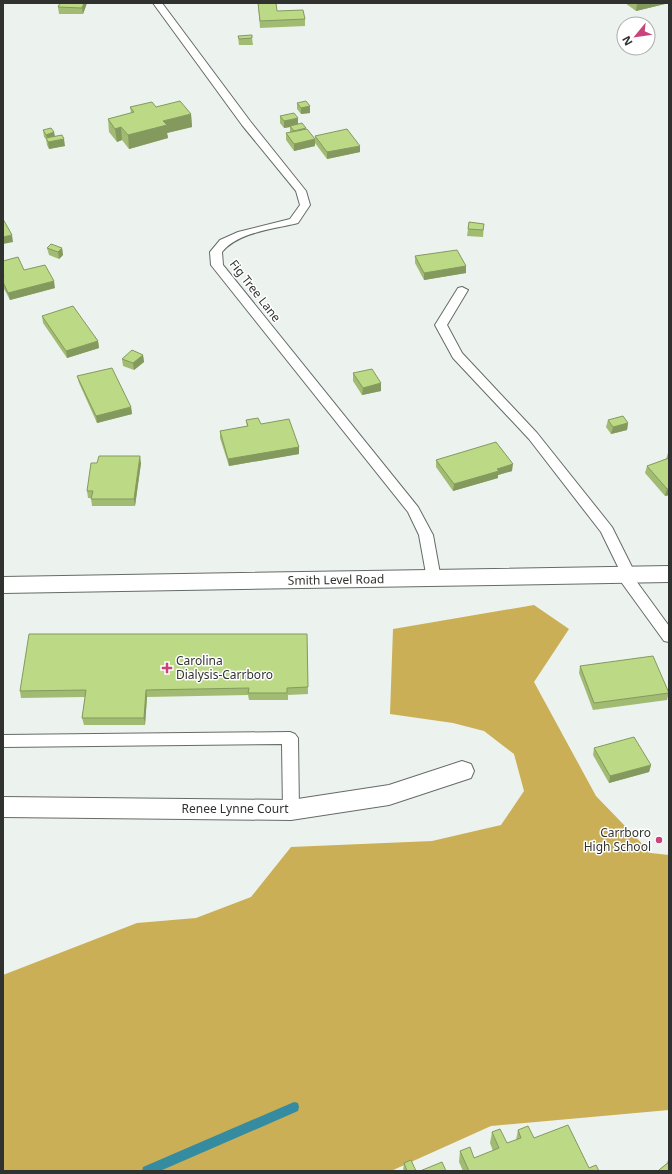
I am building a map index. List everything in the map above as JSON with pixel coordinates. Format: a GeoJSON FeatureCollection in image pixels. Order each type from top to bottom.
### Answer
{"type":"FeatureCollection","features":[{"type":"Feature","properties":{"kind":"main road","name":"Smith Level Road"},"geometry":{"type":"LineString","coordinates":[[3,585],[669,574]]}},
{"type":"Feature","properties":{"kind":"main road","name":"Renee Lynne Court"},"geometry":{"type":"LineString","coordinates":[[3,807],[291,810],[389,795],[462,772]]}},
{"type":"Feature","properties":{"kind":"lane","name":"Fig Tree Lane"},"geometry":{"type":"LineString","coordinates":[[157,3],[246,123],[301,191],[305,205],[294,220],[242,234],[224,242],[216,252],[217,265],[413,510],[426,535],[434,579]]}},
{"type":"Feature","properties":{"kind":"lane"},"geometry":{"type":"LineString","coordinates":[[462,290],[441,325],[457,355],[533,436],[602,524],[626,575],[669,637]]}},
{"type":"Feature","properties":{"kind":"lane"},"geometry":{"type":"LineString","coordinates":[[3,741],[290,738],[291,810]]}},
{"type":"Feature","properties":{"kind":"shaded area"},"geometry":{"type":"Polygon","coordinates":[[[534,605],[569,629],[534,682],[596,796],[651,853],[669,855],[669,1110],[491,1126],[391,1171],[3,1171],[3,975],[137,923],[196,918],[251,897],[291,847],[432,841],[501,825],[524,791],[514,754],[484,731],[453,723],[390,714],[393,629],[534,605]]]}},
{"type":"Feature","properties":{"kind":"building"},"geometry":{"type":"Polygon","coordinates":[[[60,3],[84,3],[82,8],[58,7],[60,3]]]}},
{"type":"Feature","properties":{"kind":"building"},"geometry":{"type":"Polygon","coordinates":[[[258,3],[276,3],[277,11],[303,10],[305,19],[260,21],[258,3]]]}},
{"type":"Feature","properties":{"kind":"building"},"geometry":{"type":"Polygon","coordinates":[[[252,35],[252,38],[239,39],[238,36],[252,35]]]}},
{"type":"Feature","properties":{"kind":"building"},"geometry":{"type":"Polygon","coordinates":[[[180,101],[191,114],[163,121],[167,125],[128,135],[121,127],[115,129],[108,119],[134,112],[130,107],[152,102],[156,107],[180,101]]]}},
{"type":"Feature","properties":{"kind":"building"},"geometry":{"type":"Polygon","coordinates":[[[306,101],[310,106],[301,108],[297,103],[306,101]]]}},
{"type":"Feature","properties":{"kind":"building"},"geometry":{"type":"Polygon","coordinates":[[[294,113],[298,118],[284,121],[280,116],[294,113]]]}},
{"type":"Feature","properties":{"kind":"building"},"geometry":{"type":"Polygon","coordinates":[[[302,123],[306,128],[294,131],[290,126],[302,123]]]}},
{"type":"Feature","properties":{"kind":"building"},"geometry":{"type":"Polygon","coordinates":[[[51,128],[54,132],[46,135],[43,130],[51,128]]]}},
{"type":"Feature","properties":{"kind":"building"},"geometry":{"type":"Polygon","coordinates":[[[307,129],[315,139],[294,144],[286,133],[307,129]]]}},
{"type":"Feature","properties":{"kind":"building"},"geometry":{"type":"Polygon","coordinates":[[[347,129],[360,146],[327,152],[315,136],[347,129]]]}},
{"type":"Feature","properties":{"kind":"building"},"geometry":{"type":"Polygon","coordinates":[[[62,135],[64,139],[48,142],[46,138],[62,135]]]}},
{"type":"Feature","properties":{"kind":"building"},"geometry":{"type":"Polygon","coordinates":[[[3,219],[12,235],[3,237],[3,219]]]}},
{"type":"Feature","properties":{"kind":"building"},"geometry":{"type":"Polygon","coordinates":[[[469,222],[484,224],[483,230],[468,229],[469,222]]]}},
{"type":"Feature","properties":{"kind":"building"},"geometry":{"type":"Polygon","coordinates":[[[51,244],[62,248],[58,252],[47,248],[51,244]]]}},
{"type":"Feature","properties":{"kind":"building"},"geometry":{"type":"Polygon","coordinates":[[[457,250],[466,266],[424,273],[415,256],[457,250]]]}},
{"type":"Feature","properties":{"kind":"building"},"geometry":{"type":"Polygon","coordinates":[[[18,257],[24,270],[45,265],[54,281],[8,293],[3,282],[3,261],[18,257]]]}},
{"type":"Feature","properties":{"kind":"building"},"geometry":{"type":"Polygon","coordinates":[[[73,306],[98,341],[66,351],[42,316],[73,306]]]}},
{"type":"Feature","properties":{"kind":"building"},"geometry":{"type":"Polygon","coordinates":[[[132,350],[143,355],[133,363],[122,359],[132,350]]]}},
{"type":"Feature","properties":{"kind":"building"},"geometry":{"type":"Polygon","coordinates":[[[112,368],[131,407],[96,416],[77,376],[112,368]]]}},
{"type":"Feature","properties":{"kind":"building"},"geometry":{"type":"Polygon","coordinates":[[[372,369],[381,383],[363,388],[353,373],[372,369]]]}},
{"type":"Feature","properties":{"kind":"building"},"geometry":{"type":"Polygon","coordinates":[[[623,416],[628,423],[613,427],[608,420],[623,416]]]}},
{"type":"Feature","properties":{"kind":"building"},"geometry":{"type":"Polygon","coordinates":[[[258,418],[261,424],[289,419],[299,447],[228,459],[220,431],[248,426],[246,420],[258,418]]]}},
{"type":"Feature","properties":{"kind":"building"},"geometry":{"type":"Polygon","coordinates":[[[496,442],[513,464],[497,469],[499,471],[454,484],[436,460],[496,442]]]}},
{"type":"Feature","properties":{"kind":"building"},"geometry":{"type":"Polygon","coordinates":[[[99,456],[140,456],[134,499],[91,499],[93,491],[87,491],[91,463],[97,463],[99,456]]]}},
{"type":"Feature","properties":{"kind":"building"},"geometry":{"type":"Polygon","coordinates":[[[669,458],[669,489],[667,489],[647,466],[669,458]]]}},
{"type":"Feature","properties":{"kind":"building","name":"Carolina Dialysis-Carrboro"},"geometry":{"type":"Polygon","coordinates":[[[29,634],[307,634],[308,687],[287,688],[287,693],[248,693],[249,688],[146,690],[144,718],[82,718],[86,690],[20,691],[29,634]]]}},
{"type":"Feature","properties":{"kind":"building"},"geometry":{"type":"Polygon","coordinates":[[[653,656],[669,693],[594,703],[580,666],[653,656]]]}},
{"type":"Feature","properties":{"kind":"building"},"geometry":{"type":"Polygon","coordinates":[[[634,737],[651,765],[610,776],[594,748],[634,737]]]}},
{"type":"Feature","properties":{"kind":"building"},"geometry":{"type":"Polygon","coordinates":[[[568,1125],[589,1168],[596,1165],[599,1171],[469,1171],[460,1151],[470,1147],[474,1158],[499,1148],[492,1132],[500,1129],[507,1143],[521,1138],[518,1130],[528,1126],[534,1138],[568,1125]]]}},
{"type":"Feature","properties":{"kind":"building"},"geometry":{"type":"Polygon","coordinates":[[[411,1160],[416,1171],[407,1171],[404,1163],[411,1160]]]}},
{"type":"Feature","properties":{"kind":"building"},"geometry":{"type":"Polygon","coordinates":[[[442,1162],[446,1171],[420,1171],[442,1162]]]}},
{"type":"Feature","properties":{"kind":"building"},"geometry":{"type":"Polygon","coordinates":[[[669,1162],[669,1171],[659,1170],[669,1162]]]}},
{"type":"Feature","properties":{"kind":"waterway"},"geometry":{"type":"LineString","coordinates":[[147,1171],[294,1107]]}},
{"type":"Feature","properties":{"kind":"place","name":"Carolina Dialysis-Carrboro"},"geometry":{"type":"Point","coordinates":[167,668]}},
{"type":"Feature","properties":{"kind":"place","name":"Carrboro High School"},"geometry":{"type":"Point","coordinates":[659,840]}}]}
